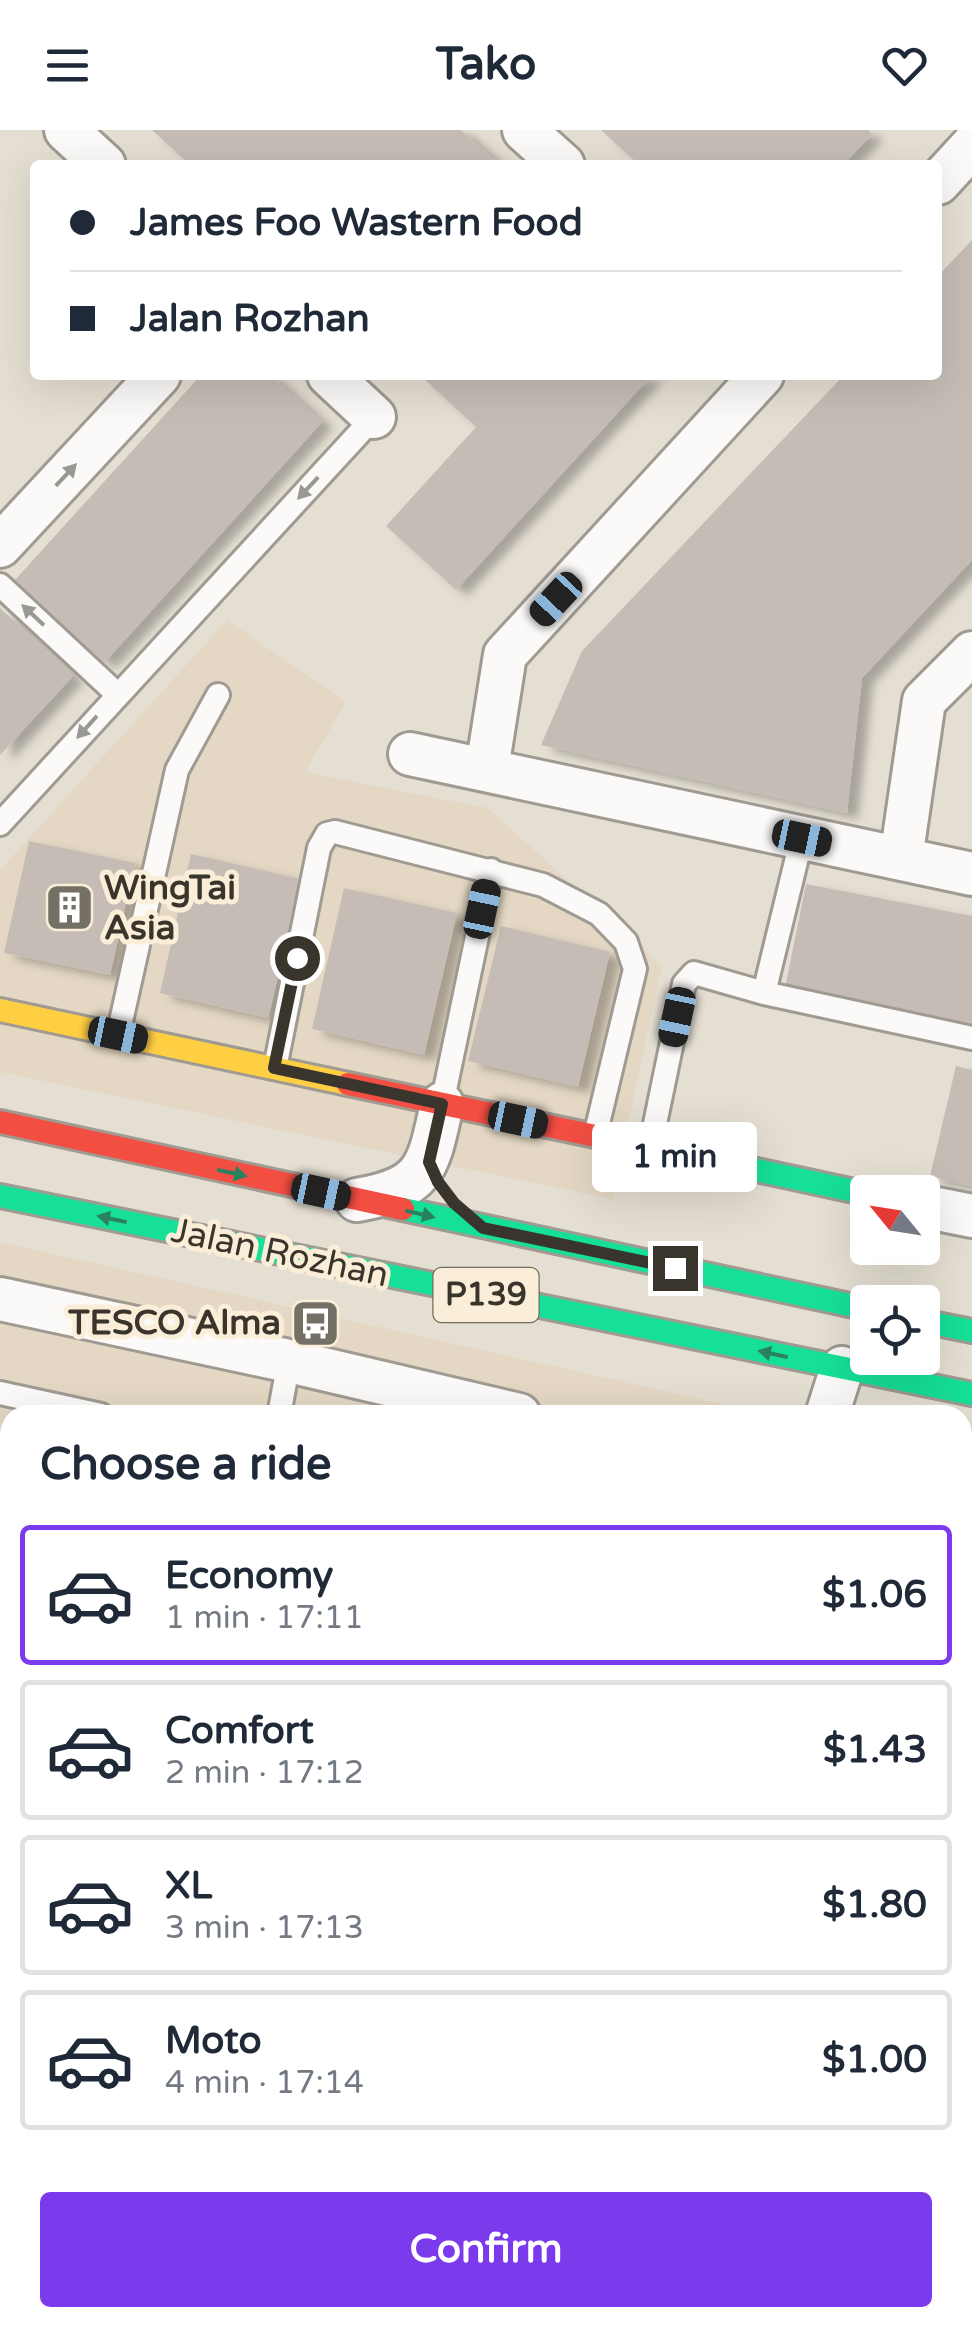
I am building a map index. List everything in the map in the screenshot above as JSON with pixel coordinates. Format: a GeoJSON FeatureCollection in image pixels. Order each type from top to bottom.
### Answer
{"type":"FeatureCollection","features":[{"type":"Feature","properties":{"kind":"main road"},"geometry":{"type":"LineString","coordinates":[[0,1010],[850,1190]]}},
{"type":"Feature","properties":{"kind":"main road","name":"Jalan Rozhan"},"geometry":{"type":"LineString","coordinates":[[0,1122],[850,1305]]}},
{"type":"Feature","properties":{"kind":"main road","name":"Jalan Rozhan"},"geometry":{"type":"LineString","coordinates":[[0,1196],[972,1394]]}},
{"type":"Feature","properties":{"kind":"main road"},"geometry":{"type":"LineString","coordinates":[[940,1324],[972,1331]]}},
{"type":"Feature","properties":{"kind":"street"},"geometry":{"type":"LineString","coordinates":[[66,130],[99,160]]}},
{"type":"Feature","properties":{"kind":"street"},"geometry":{"type":"LineString","coordinates":[[524,130],[557,160]]}},
{"type":"Feature","properties":{"kind":"street"},"geometry":{"type":"LineString","coordinates":[[942,179],[972,146]]}},
{"type":"Feature","properties":{"kind":"street"},"geometry":{"type":"LineString","coordinates":[[0,546],[154,380]]}},
{"type":"Feature","properties":{"kind":"street"},"geometry":{"type":"LineString","coordinates":[[334,380],[374,417]]}},
{"type":"Feature","properties":{"kind":"street"},"geometry":{"type":"LineString","coordinates":[[487,769],[505,654],[757,380]]}},
{"type":"Feature","properties":{"kind":"street"},"geometry":{"type":"LineString","coordinates":[[901,859],[924,702],[972,653]]}},
{"type":"Feature","properties":{"kind":"street"},"geometry":{"type":"LineString","coordinates":[[410,754],[972,874]]}},
{"type":"Feature","properties":{"kind":"street"},"geometry":{"type":"LineString","coordinates":[[357,1200],[394,1194],[429,1162],[442,1104]]}},
{"type":"Feature","properties":{"kind":"street"},"geometry":{"type":"LineString","coordinates":[[429,1162],[454,1203],[483,1228]]}},
{"type":"Feature","properties":{"kind":"street"},"geometry":{"type":"LineString","coordinates":[[940,1210],[972,1216]]}},
{"type":"Feature","properties":{"kind":"street"},"geometry":{"type":"LineString","coordinates":[[0,1299],[289,1360],[477,1405]]}},
{"type":"Feature","properties":{"kind":"street"},"geometry":{"type":"LineString","coordinates":[[830,1405],[842,1368]]}},
{"type":"Feature","properties":{"kind":"lane"},"geometry":{"type":"LineString","coordinates":[[0,824],[374,417]]}},
{"type":"Feature","properties":{"kind":"lane"},"geometry":{"type":"LineString","coordinates":[[0,584],[117,694]]}},
{"type":"Feature","properties":{"kind":"lane"},"geometry":{"type":"LineString","coordinates":[[118,1035],[176,770],[218,695]]}},
{"type":"Feature","properties":{"kind":"lane"},"geometry":{"type":"LineString","coordinates":[[274,1068],[319,848],[327,834],[336,832],[543,885],[598,914],[626,942],[635,969],[596,1136]]}},
{"type":"Feature","properties":{"kind":"lane"},"geometry":{"type":"LineString","coordinates":[[764,993],[802,838]]}},
{"type":"Feature","properties":{"kind":"lane"},"geometry":{"type":"LineString","coordinates":[[442,1104],[490,870]]}},
{"type":"Feature","properties":{"kind":"lane"},"geometry":{"type":"LineString","coordinates":[[650,1148],[684,984],[694,973],[764,993],[972,1038]]}},
{"type":"Feature","properties":{"kind":"lane"},"geometry":{"type":"LineString","coordinates":[[281,1405],[289,1360]]}},
{"type":"Feature","properties":{"kind":"lane"},"geometry":{"type":"LineString","coordinates":[[0,1393],[55,1405]]}},
{"type":"Feature","properties":{"kind":"shaded area"},"geometry":{"type":"Polygon","coordinates":[[[227,620],[346,702],[305,772],[488,808],[662,966],[612,1199],[0,1072],[0,870],[227,620]]]}},
{"type":"Feature","properties":{"kind":"shaded area"},"geometry":{"type":"Polygon","coordinates":[[[0,1242],[727,1405],[0,1405],[0,1242]]]}},
{"type":"Feature","properties":{"kind":"building"},"geometry":{"type":"Polygon","coordinates":[[[152,130],[461,130],[494,160],[185,160],[152,130]]]}},
{"type":"Feature","properties":{"kind":"building"},"geometry":{"type":"Polygon","coordinates":[[[601,130],[868,130],[872,134],[848,160],[634,160],[601,130]]]}},
{"type":"Feature","properties":{"kind":"building"},"geometry":{"type":"Polygon","coordinates":[[[972,240],[972,560],[862,678],[847,813],[541,745],[582,651],[839,380],[942,380],[942,272],[972,240]]]}},
{"type":"Feature","properties":{"kind":"building"},"geometry":{"type":"Polygon","coordinates":[[[196,380],[276,380],[322,422],[104,663],[14,581],[196,380]]]}},
{"type":"Feature","properties":{"kind":"building"},"geometry":{"type":"Polygon","coordinates":[[[425,380],[647,380],[456,590],[386,526],[476,427],[425,380]]]}},
{"type":"Feature","properties":{"kind":"building"},"geometry":{"type":"Polygon","coordinates":[[[0,608],[73,676],[0,755],[0,608]]]}},
{"type":"Feature","properties":{"kind":"building","name":"WingTai Asia"},"geometry":{"type":"Polygon","coordinates":[[[29,841],[135,863],[110,975],[4,953],[29,841]]]}},
{"type":"Feature","properties":{"kind":"building"},"geometry":{"type":"Polygon","coordinates":[[[191,854],[301,879],[268,1018],[160,993],[191,854]]]}},
{"type":"Feature","properties":{"kind":"building"},"geometry":{"type":"Polygon","coordinates":[[[806,884],[972,916],[972,1025],[785,988],[806,884]]]}},
{"type":"Feature","properties":{"kind":"building"},"geometry":{"type":"Polygon","coordinates":[[[344,888],[457,913],[424,1055],[312,1029],[344,888]]]}},
{"type":"Feature","properties":{"kind":"building"},"geometry":{"type":"Polygon","coordinates":[[[501,926],[610,952],[578,1087],[468,1061],[501,926]]]}},
{"type":"Feature","properties":{"kind":"building"},"geometry":{"type":"Polygon","coordinates":[[[956,1066],[972,1070],[972,1186],[930,1175],[956,1066]]]}},
{"type":"Feature","properties":{"kind":"traffic: fast"},"geometry":{"type":"LineString","coordinates":[[724,1163],[850,1190]]}},
{"type":"Feature","properties":{"kind":"traffic: fast"},"geometry":{"type":"LineString","coordinates":[[0,1196],[972,1394]]}},
{"type":"Feature","properties":{"kind":"traffic: fast"},"geometry":{"type":"LineString","coordinates":[[403,1209],[850,1305]]}},
{"type":"Feature","properties":{"kind":"traffic: fast"},"geometry":{"type":"LineString","coordinates":[[940,1325],[972,1331]]}},
{"type":"Feature","properties":{"kind":"traffic: slow"},"geometry":{"type":"LineString","coordinates":[[0,1010],[348,1084]]}},
{"type":"Feature","properties":{"kind":"traffic: jam"},"geometry":{"type":"LineString","coordinates":[[348,1084],[724,1163]]}},
{"type":"Feature","properties":{"kind":"traffic: jam"},"geometry":{"type":"LineString","coordinates":[[0,1122],[403,1209]]}},
{"type":"Feature","properties":{"kind":"place","name":"WingTai Asia"},"geometry":{"type":"Point","coordinates":[69,908]}},
{"type":"Feature","properties":{"kind":"place","name":"TESCO Alma"},"geometry":{"type":"Point","coordinates":[316,1323]}},
{"type":"Feature","properties":{"kind":"route"},"geometry":{"type":"LineString","coordinates":[[297,958],[274,1068],[442,1104],[429,1162],[454,1203],[483,1228],[675,1268]]}}]}
